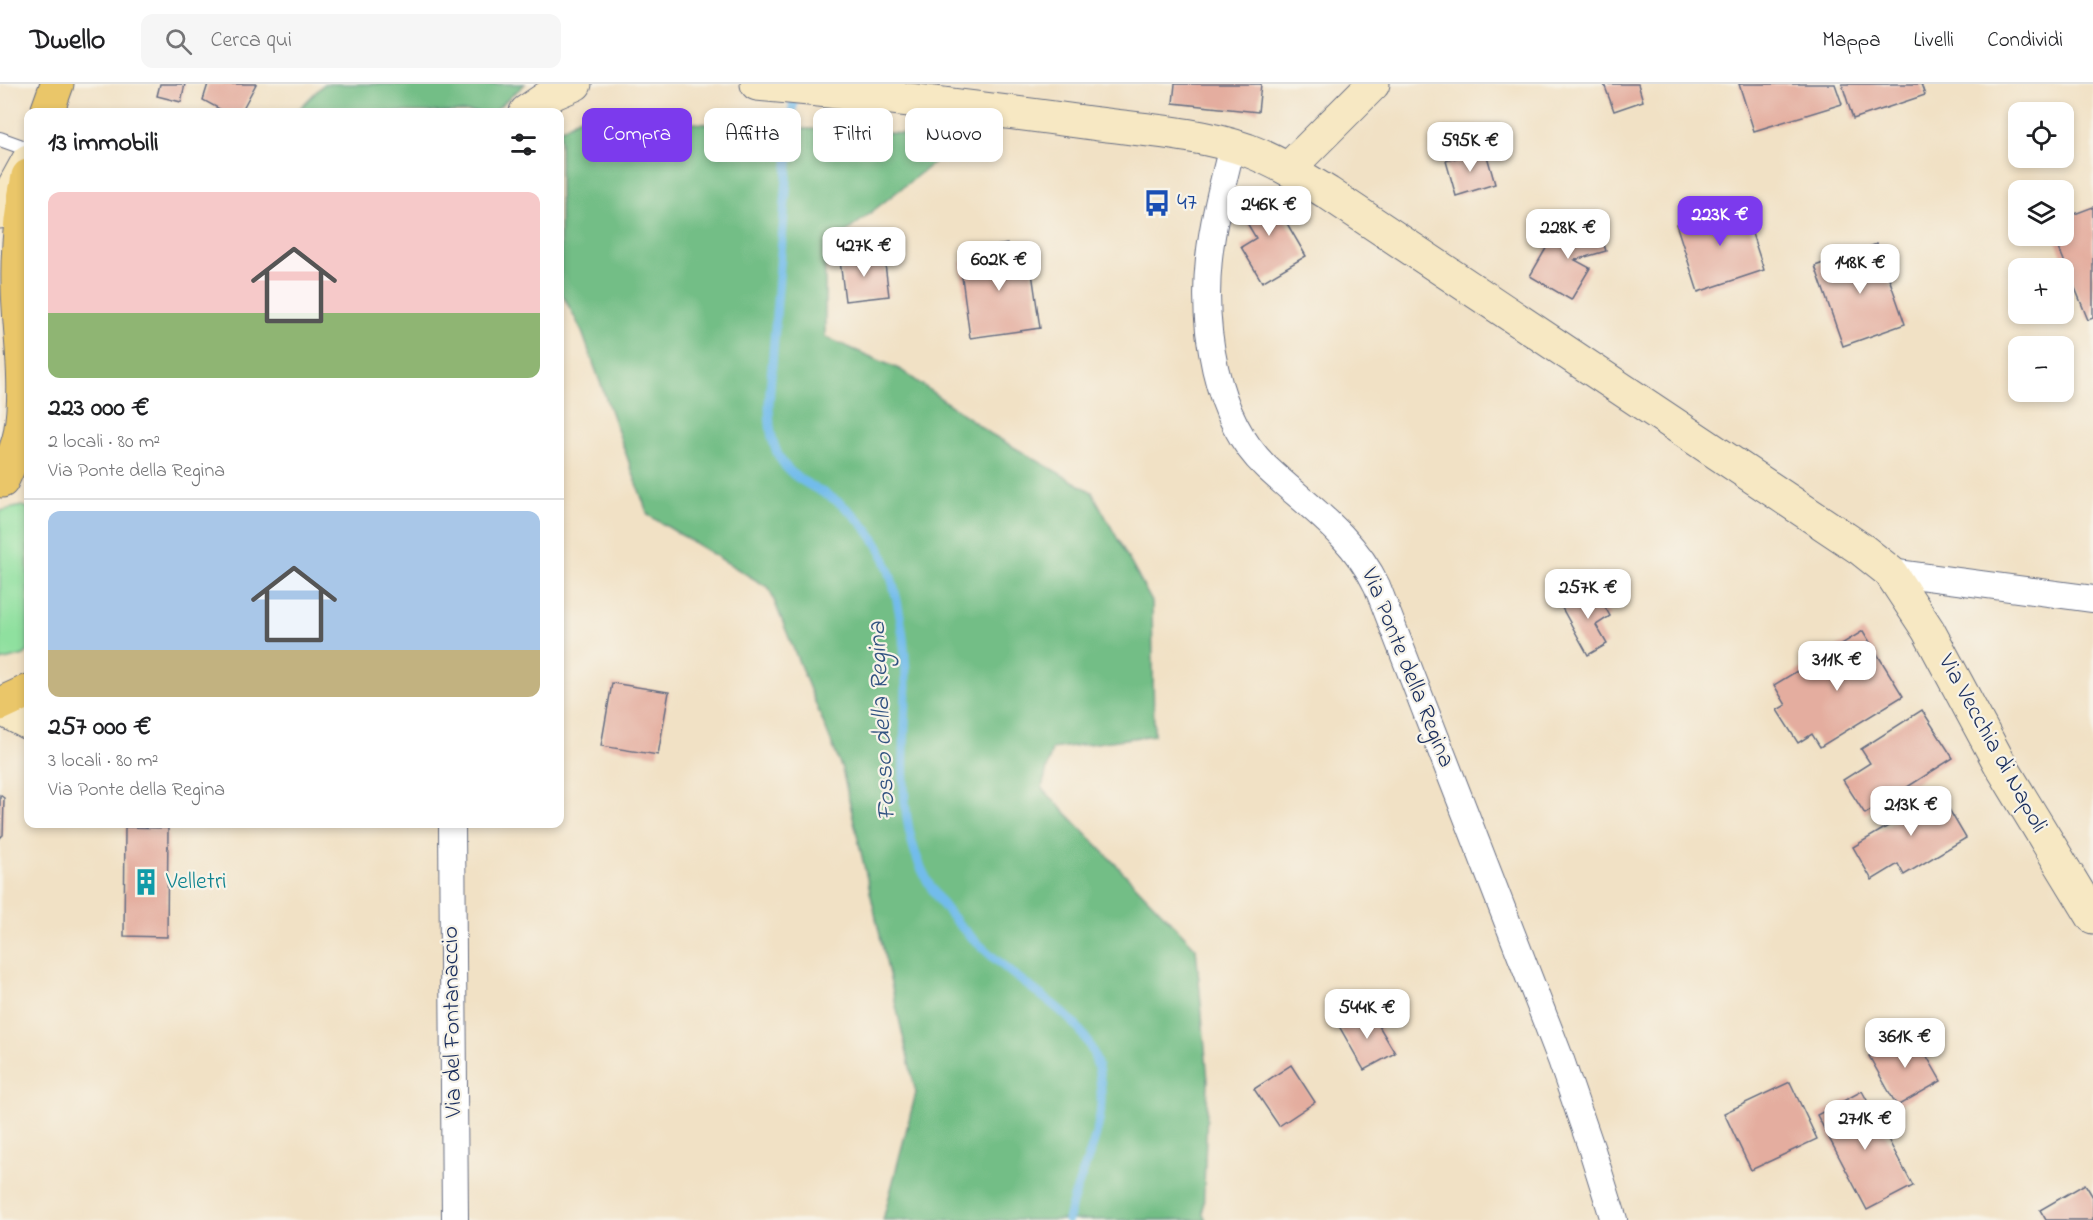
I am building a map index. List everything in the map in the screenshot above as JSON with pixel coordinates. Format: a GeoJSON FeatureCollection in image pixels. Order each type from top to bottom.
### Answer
{"type":"FeatureCollection","features":[{"type":"Feature","properties":{"kind":"main road"},"geometry":{"type":"LineString","coordinates":[[48,108],[57,84]]}},
{"type":"Feature","properties":{"kind":"main road"},"geometry":{"type":"LineString","coordinates":[[72,108],[75,84]]}},
{"type":"Feature","properties":{"kind":"main road"},"geometry":{"type":"LineString","coordinates":[[10,480],[22,417],[23,372],[18,257],[24,200]]}},
{"type":"Feature","properties":{"kind":"main road"},"geometry":{"type":"LineString","coordinates":[[0,704],[24,693]]}},
{"type":"Feature","properties":{"kind":"street"},"geometry":{"type":"LineString","coordinates":[[532,108],[554,93],[575,84]]}},
{"type":"Feature","properties":{"kind":"street"},"geometry":{"type":"LineString","coordinates":[[757,84],[863,94],[1176,135],[1232,146],[1268,159],[1328,193],[1855,545],[1890,572],[2093,599]]}},
{"type":"Feature","properties":{"kind":"street"},"geometry":{"type":"LineString","coordinates":[[1288,169],[1373,84]]}},
{"type":"Feature","properties":{"kind":"street","name":"Via Ponte della Regina"},"geometry":{"type":"LineString","coordinates":[[1232,146],[1214,220],[1208,277],[1214,365],[1226,404],[1240,435],[1255,456],[1344,537],[1360,555],[1374,580],[1411,670],[1561,1060],[1614,1220]]}},
{"type":"Feature","properties":{"kind":"street"},"geometry":{"type":"LineString","coordinates":[[0,212],[24,168]]}},
{"type":"Feature","properties":{"kind":"street","name":"Via Vecchia di Napoli"},"geometry":{"type":"LineString","coordinates":[[1890,572],[1928,630],[1994,754],[2093,917]]}},
{"type":"Feature","properties":{"kind":"street"},"geometry":{"type":"LineString","coordinates":[[0,704],[11,714],[24,721]]}},
{"type":"Feature","properties":{"kind":"street","name":"Via del Fontanaccio"},"geometry":{"type":"LineString","coordinates":[[452,828],[455,1220]]}},
{"type":"Feature","properties":{"kind":"lane"},"geometry":{"type":"LineString","coordinates":[[0,139],[24,148]]}},
{"type":"Feature","properties":{"kind":"green space"},"geometry":{"type":"Polygon","coordinates":[[[324,84],[525,84],[498,108],[300,108],[324,84]]]}},
{"type":"Feature","properties":{"kind":"green space"},"geometry":{"type":"Polygon","coordinates":[[[582,116],[582,162],[692,162],[692,123],[704,124],[704,162],[801,162],[801,129],[813,129],[813,162],[893,162],[893,133],[905,134],[905,162],[935,162],[825,249],[825,337],[901,370],[991,434],[1092,492],[1152,602],[1154,735],[1052,749],[1042,788],[1196,948],[1208,1081],[1203,1215],[1206,1220],[883,1220],[916,1093],[842,769],[769,588],[648,515],[581,329],[564,297],[564,128],[582,116]]]}},
{"type":"Feature","properties":{"kind":"green space"},"geometry":{"type":"Polygon","coordinates":[[[24,507],[24,655],[0,661],[0,511],[24,507]]]}},
{"type":"Feature","properties":{"kind":"building"},"geometry":{"type":"Polygon","coordinates":[[[160,84],[185,84],[181,102],[157,96],[160,84]]]}},
{"type":"Feature","properties":{"kind":"building"},"geometry":{"type":"Polygon","coordinates":[[[208,84],[256,84],[243,108],[218,108],[203,100],[208,84]]]}},
{"type":"Feature","properties":{"kind":"building"},"geometry":{"type":"Polygon","coordinates":[[[1175,84],[1261,84],[1258,112],[1173,103],[1175,84]]]}},
{"type":"Feature","properties":{"kind":"building"},"geometry":{"type":"Polygon","coordinates":[[[1604,84],[1638,84],[1643,101],[1614,111],[1604,84]]]}},
{"type":"Feature","properties":{"kind":"building"},"geometry":{"type":"Polygon","coordinates":[[[1739,84],[1835,84],[1842,104],[1754,131],[1739,84]]]}},
{"type":"Feature","properties":{"kind":"building"},"geometry":{"type":"Polygon","coordinates":[[[1842,84],[1921,84],[1925,95],[1853,119],[1842,84]]]}},
{"type":"Feature","properties":{"kind":"building"},"geometry":{"type":"Polygon","coordinates":[[[1485,149],[1495,184],[1456,196],[1446,161],[1485,149]]]}},
{"type":"Feature","properties":{"kind":"building"},"geometry":{"type":"Polygon","coordinates":[[[1267,189],[1306,256],[1262,282],[1241,247],[1256,238],[1237,206],[1267,189]]]}},
{"type":"Feature","properties":{"kind":"building"},"geometry":{"type":"Polygon","coordinates":[[[1742,203],[1764,270],[1698,292],[1676,224],[1742,203]]]}},
{"type":"Feature","properties":{"kind":"building"},"geometry":{"type":"Polygon","coordinates":[[[2093,207],[2093,318],[2088,320],[2074,285],[2074,258],[2063,258],[2058,246],[2074,246],[2074,214],[2093,207]]]}},
{"type":"Feature","properties":{"kind":"building"},"geometry":{"type":"Polygon","coordinates":[[[1598,225],[1606,251],[1575,260],[1590,268],[1571,300],[1530,276],[1552,238],[1598,225]]]}},
{"type":"Feature","properties":{"kind":"building"},"geometry":{"type":"Polygon","coordinates":[[[1007,244],[1009,255],[1029,252],[1040,328],[970,338],[960,262],[977,260],[975,249],[1007,244]]]}},
{"type":"Feature","properties":{"kind":"building"},"geometry":{"type":"Polygon","coordinates":[[[1877,244],[1905,324],[1843,346],[1815,266],[1877,244]]]}},
{"type":"Feature","properties":{"kind":"building"},"geometry":{"type":"Polygon","coordinates":[[[884,256],[889,296],[845,301],[840,261],[884,256]]]}},
{"type":"Feature","properties":{"kind":"building"},"geometry":{"type":"Polygon","coordinates":[[[1595,589],[1610,616],[1596,625],[1607,644],[1588,655],[1562,608],[1595,589]]]}},
{"type":"Feature","properties":{"kind":"building"},"geometry":{"type":"Polygon","coordinates":[[[1863,631],[1903,696],[1820,747],[1812,734],[1798,743],[1777,710],[1786,705],[1774,685],[1863,631]]]}},
{"type":"Feature","properties":{"kind":"building"},"geometry":{"type":"Polygon","coordinates":[[[612,683],[669,692],[658,755],[601,746],[612,683]]]}},
{"type":"Feature","properties":{"kind":"building"},"geometry":{"type":"Polygon","coordinates":[[[1922,710],[1953,758],[1865,814],[1843,780],[1870,763],[1861,749],[1922,710]]]}},
{"type":"Feature","properties":{"kind":"building"},"geometry":{"type":"Polygon","coordinates":[[[1937,789],[1966,838],[1904,875],[1898,864],[1872,880],[1853,847],[1895,822],[1891,816],[1937,789]]]}},
{"type":"Feature","properties":{"kind":"building"},"geometry":{"type":"Polygon","coordinates":[[[0,795],[4,798],[3,835],[0,838],[0,795]]]}},
{"type":"Feature","properties":{"kind":"building","name":"Velletri"},"geometry":{"type":"Polygon","coordinates":[[[125,828],[168,828],[167,937],[124,936],[125,828]]]}},
{"type":"Feature","properties":{"kind":"building"},"geometry":{"type":"Polygon","coordinates":[[[1369,1009],[1395,1053],[1364,1070],[1339,1026],[1369,1009]]]}},
{"type":"Feature","properties":{"kind":"building"},"geometry":{"type":"Polygon","coordinates":[[[1913,1032],[1941,1081],[1897,1106],[1869,1056],[1913,1032]]]}},
{"type":"Feature","properties":{"kind":"building"},"geometry":{"type":"Polygon","coordinates":[[[1291,1065],[1315,1102],[1279,1126],[1254,1089],[1291,1065]]]}},
{"type":"Feature","properties":{"kind":"building"},"geometry":{"type":"Polygon","coordinates":[[[1790,1082],[1817,1139],[1751,1170],[1724,1113],[1790,1082]]]}},
{"type":"Feature","properties":{"kind":"building"},"geometry":{"type":"Polygon","coordinates":[[[1862,1091],[1913,1186],[1867,1210],[1817,1115],[1862,1091]]]}},
{"type":"Feature","properties":{"kind":"building"},"geometry":{"type":"Polygon","coordinates":[[[2085,1184],[2093,1197],[2093,1220],[2046,1220],[2040,1210],[2085,1184]]]}},
{"type":"Feature","properties":{"kind":"waterway","name":"Fosso della Regina"},"geometry":{"type":"LineString","coordinates":[[794,91],[769,403],[772,436],[777,452],[790,472],[837,501],[860,521],[873,537],[889,570],[905,653],[905,803],[912,842],[927,880],[937,897],[962,928],[991,956],[1059,1009],[1085,1038],[1094,1056],[1100,1077],[1100,1117],[1068,1220]]}},
{"type":"Feature","properties":{"kind":"place","name":"47"},"geometry":{"type":"Point","coordinates":[1157,203]}},
{"type":"Feature","properties":{"kind":"place","name":"Velletri"},"geometry":{"type":"Point","coordinates":[146,882]}}]}
